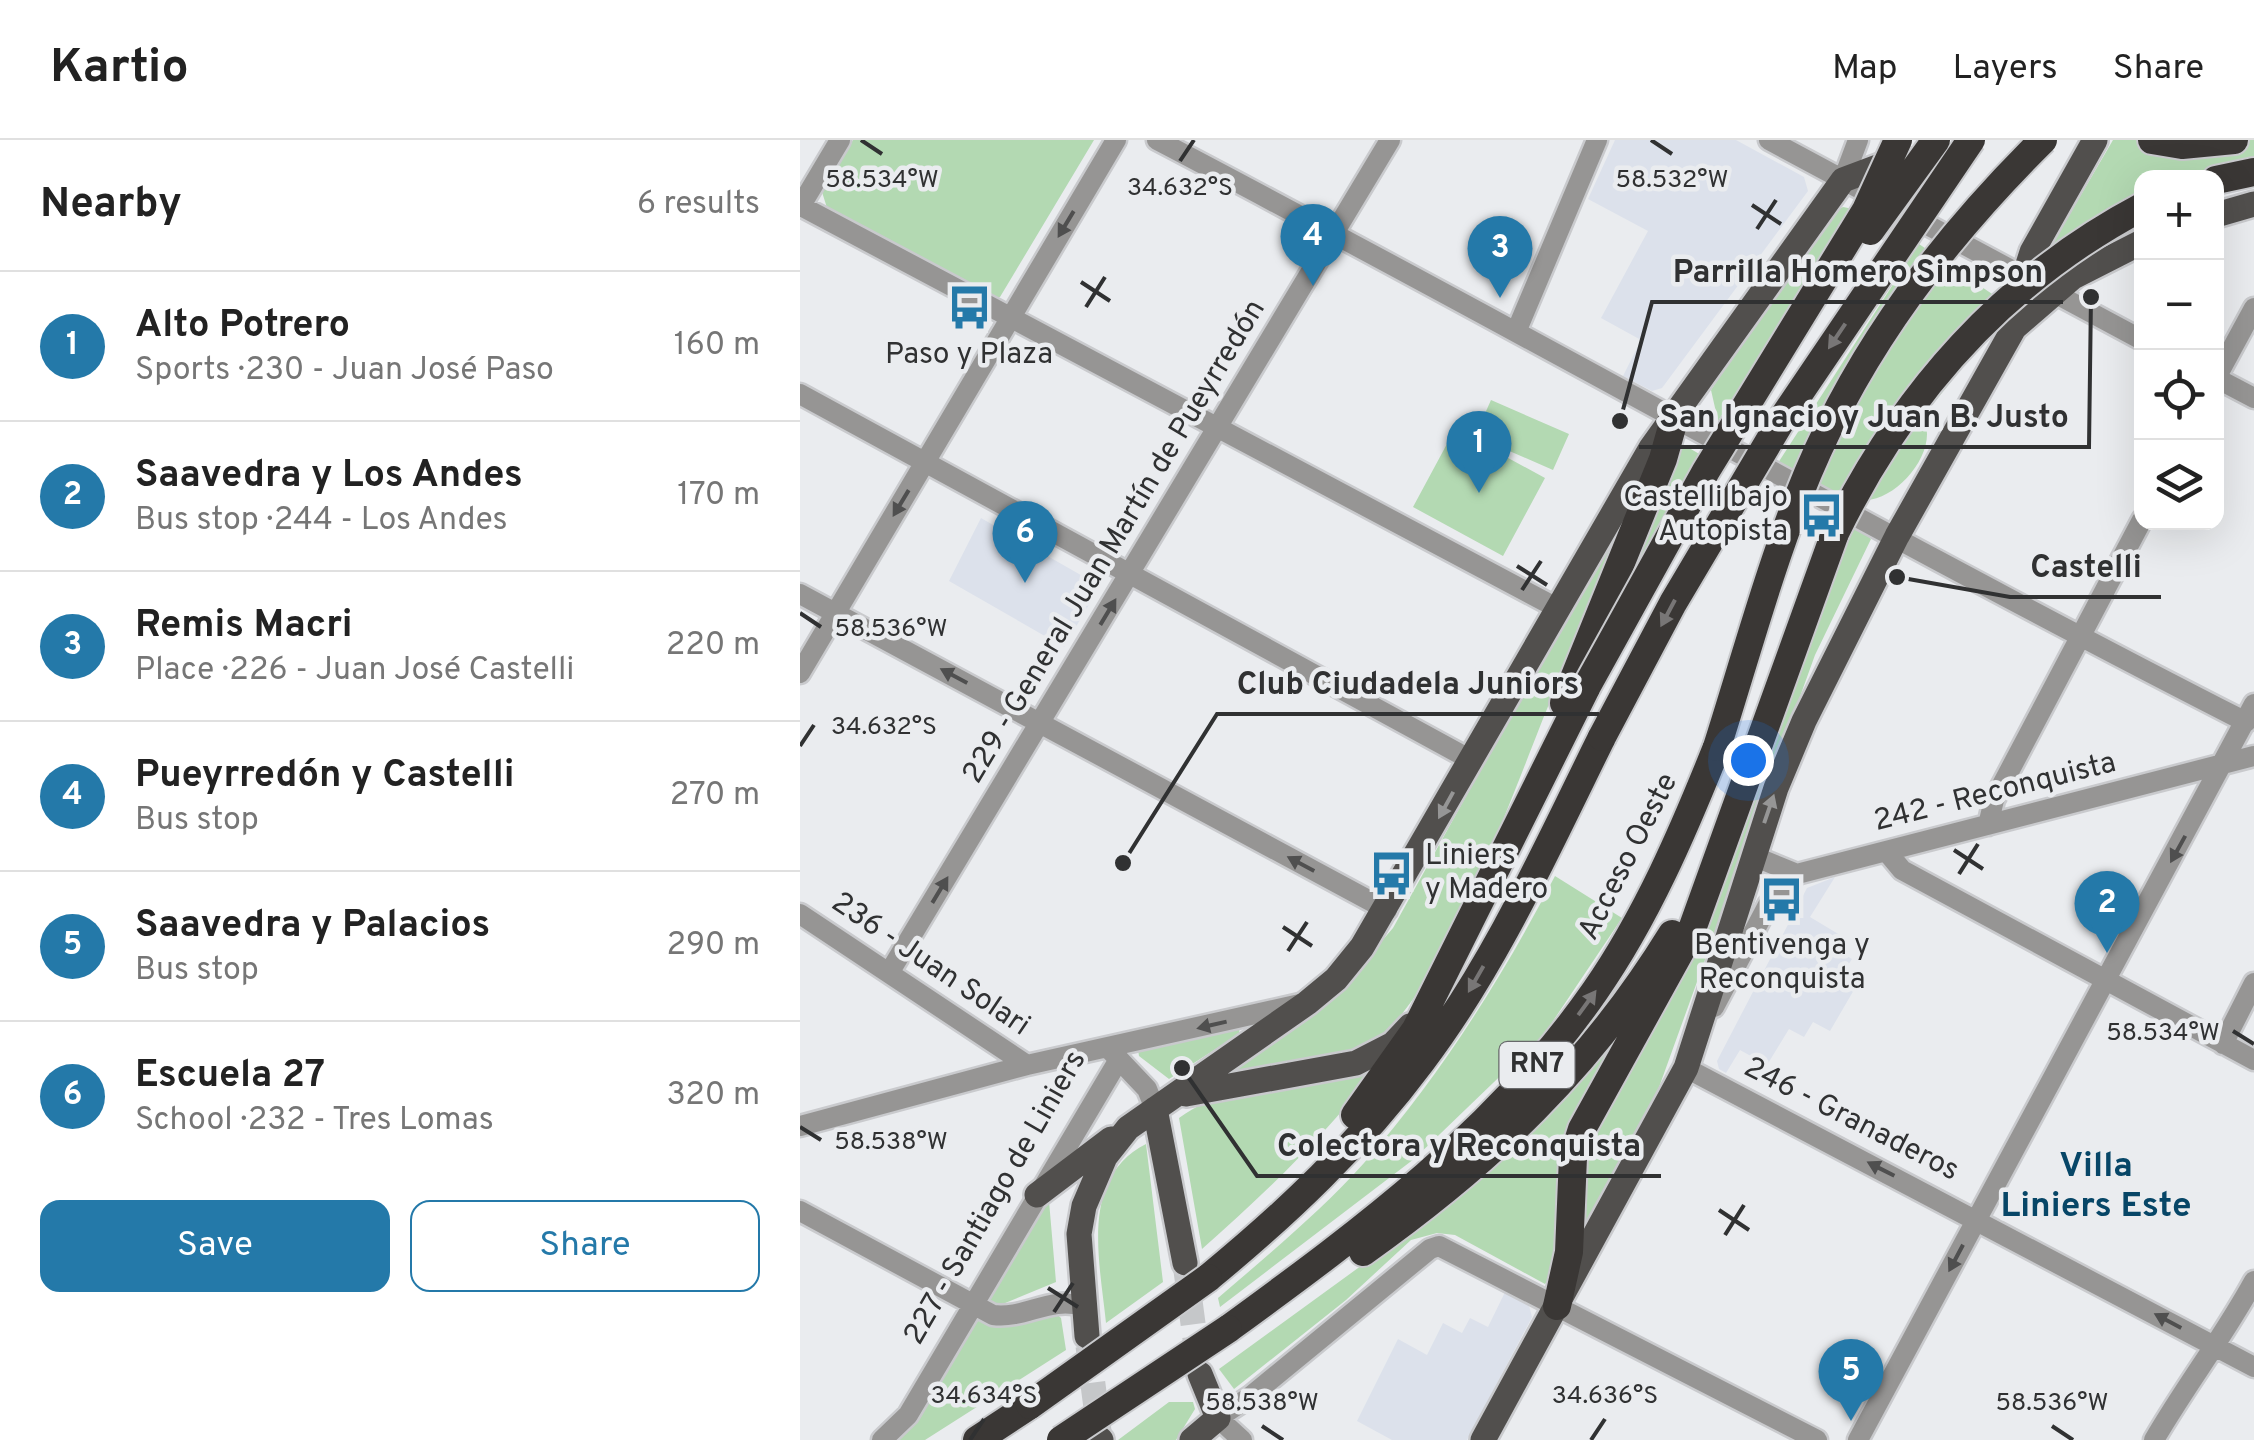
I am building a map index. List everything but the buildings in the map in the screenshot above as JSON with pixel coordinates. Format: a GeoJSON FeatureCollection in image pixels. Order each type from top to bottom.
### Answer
{"type":"FeatureCollection","features":[{"type":"Feature","properties":{"kind":"highway"},"geometry":{"type":"LineString","coordinates":[[1245,1247],[1403,1052],[1586,686],[1706,472],[1866,210],[1898,140]]}},
{"type":"Feature","properties":{"kind":"highway"},"geometry":{"type":"LineString","coordinates":[[1788,340],[1936,140]]}},
{"type":"Feature","properties":{"kind":"highway"},"geometry":{"type":"LineString","coordinates":[[977,1440],[1030,1405],[1196,1270],[1245,1247],[1338,1162],[1423,1060],[1525,893],[1673,603],[1784,416],[1972,140]]}},
{"type":"Feature","properties":{"kind":"highway","name":"Acceso Oeste"},"geometry":{"type":"LineString","coordinates":[[1061,1440],[1228,1329],[1418,1185],[1470,1138],[1562,1037],[1596,989],[1648,901],[1717,747],[1786,531],[1839,407],[1924,273],[2043,140]]}},
{"type":"Feature","properties":{"kind":"highway"},"geometry":{"type":"LineString","coordinates":[[2152,140],[2182,144],[2234,140]]}},
{"type":"Feature","properties":{"kind":"highway"},"geometry":{"type":"LineString","coordinates":[[2224,178],[2254,172]]}},
{"type":"Feature","properties":{"kind":"highway"},"geometry":{"type":"LineString","coordinates":[[1558,1306],[1570,1252],[1573,1156],[1582,1129],[1691,932],[1835,533],[1879,450],[1966,339],[2048,266],[2134,212]]}},
{"type":"Feature","properties":{"kind":"highway"},"geometry":{"type":"LineString","coordinates":[[1497,868],[1663,459],[1674,420]]}},
{"type":"Feature","properties":{"kind":"highway"},"geometry":{"type":"LineString","coordinates":[[1260,1305],[1305,1289],[1419,1212],[1523,1122],[1578,1067],[1621,1012],[1676,927],[1738,806]]}},
{"type":"Feature","properties":{"kind":"main road"},"geometry":{"type":"LineString","coordinates":[[1037,1195],[1336,979],[1387,910],[1651,448],[1843,180],[1901,158],[1972,140]]}},
{"type":"Feature","properties":{"kind":"main road"},"geometry":{"type":"LineString","coordinates":[[2014,328],[2022,276],[2095,140]]}},
{"type":"Feature","properties":{"kind":"main road"},"geometry":{"type":"LineString","coordinates":[[2224,213],[2254,204]]}},
{"type":"Feature","properties":{"kind":"main road"},"geometry":{"type":"LineString","coordinates":[[1483,1440],[1686,1068],[1753,856],[1804,722],[1898,536],[2014,328],[2051,292],[2099,261],[2134,246]]}},
{"type":"Feature","properties":{"kind":"main road"},"geometry":{"type":"LineString","coordinates":[[1164,1103],[1254,1079],[1320,1072],[1356,1063],[1393,1044],[1430,1004]]}},
{"type":"Feature","properties":{"kind":"main road"},"geometry":{"type":"LineString","coordinates":[[1164,1103],[1196,1270]]}},
{"type":"Feature","properties":{"kind":"main road"},"geometry":{"type":"LineString","coordinates":[[1087,1336],[1078,1259],[1084,1206],[1105,1157],[1128,1128]]}},
{"type":"Feature","properties":{"kind":"main road"},"geometry":{"type":"LineString","coordinates":[[1192,1440],[1218,1418],[1200,1374]]}},
{"type":"Feature","properties":{"kind":"street"},"geometry":{"type":"LineString","coordinates":[[840,140],[800,207],[1557,608]]}},
{"type":"Feature","properties":{"kind":"street"},"geometry":{"type":"LineString","coordinates":[[800,673],[1116,140]]}},
{"type":"Feature","properties":{"kind":"street"},"geometry":{"type":"LineString","coordinates":[[1157,140],[1334,232],[1674,420],[1898,536],[2080,638],[2250,713],[1858,1440]]}},
{"type":"Feature","properties":{"kind":"street","name":"229 - General Juan Martín de Pueyrredón"},"geometry":{"type":"LineString","coordinates":[[889,973],[1390,140]]}},
{"type":"Feature","properties":{"kind":"street"},"geometry":{"type":"LineString","coordinates":[[1516,332],[1597,140]]}},
{"type":"Feature","properties":{"kind":"street"},"geometry":{"type":"LineString","coordinates":[[1769,140],[2134,336]]}},
{"type":"Feature","properties":{"kind":"street"},"geometry":{"type":"LineString","coordinates":[[1843,180],[1858,140]]}},
{"type":"Feature","properties":{"kind":"street"},"geometry":{"type":"LineString","coordinates":[[2224,363],[2254,308]]}},
{"type":"Feature","properties":{"kind":"street"},"geometry":{"type":"LineString","coordinates":[[2224,382],[2254,398]]}},
{"type":"Feature","properties":{"kind":"street"},"geometry":{"type":"LineString","coordinates":[[800,394],[1471,760]]}},
{"type":"Feature","properties":{"kind":"street"},"geometry":{"type":"LineString","coordinates":[[1988,825],[1994,800],[2137,530]]}},
{"type":"Feature","properties":{"kind":"street"},"geometry":{"type":"LineString","coordinates":[[800,594],[1387,910]]}},
{"type":"Feature","properties":{"kind":"street","name":"242 - Reconquista"},"geometry":{"type":"LineString","coordinates":[[1796,874],[2254,756]]}},
{"type":"Feature","properties":{"kind":"street"},"geometry":{"type":"LineString","coordinates":[[1887,852],[1902,870],[2254,1060]]}},
{"type":"Feature","properties":{"kind":"street"},"geometry":{"type":"LineString","coordinates":[[1699,1036],[1768,906],[1796,874],[1753,856]]}},
{"type":"Feature","properties":{"kind":"street","name":"236 - Juan Solari"},"geometry":{"type":"LineString","coordinates":[[800,914],[1028,1066]]}},
{"type":"Feature","properties":{"kind":"street"},"geometry":{"type":"LineString","coordinates":[[2222,1044],[2254,983]]}},
{"type":"Feature","properties":{"kind":"street"},"geometry":{"type":"LineString","coordinates":[[800,1126],[1028,1066],[1114,1055],[1307,1002]]}},
{"type":"Feature","properties":{"kind":"street"},"geometry":{"type":"LineString","coordinates":[[1114,1055],[1164,1103]]}},
{"type":"Feature","properties":{"kind":"street","name":"227 - Santiago de Liniers"},"geometry":{"type":"LineString","coordinates":[[888,1435],[972,1305],[1114,1055]]}},
{"type":"Feature","properties":{"kind":"street","name":"246 - Granaderos"},"geometry":{"type":"LineString","coordinates":[[1686,1068],[2254,1367]]}},
{"type":"Feature","properties":{"kind":"street"},"geometry":{"type":"LineString","coordinates":[[800,1212],[972,1305],[1006,1316],[1058,1301],[1083,1306]]}},
{"type":"Feature","properties":{"kind":"street"},"geometry":{"type":"LineString","coordinates":[[1242,1440],[1218,1418],[1251,1396],[1430,1249],[1440,1246],[1817,1440]]}},
{"type":"Feature","properties":{"kind":"street"},"geometry":{"type":"LineString","coordinates":[[2154,1440],[2254,1281]]}},
{"type":"Feature","properties":{"kind":"shaded area"},"geometry":{"type":"Polygon","coordinates":[[[1615,140],[1736,140],[1804,177],[1808,191],[1662,388],[1652,391],[1623,376],[1641,340],[1601,318],[1648,231],[1588,199],[1615,140]]]}},
{"type":"Feature","properties":{"kind":"shaded area"},"geometry":{"type":"Polygon","coordinates":[[[981,518],[1100,586],[1064,647],[949,581],[981,518]]]}},
{"type":"Feature","properties":{"kind":"shaded area"},"geometry":{"type":"Polygon","coordinates":[[[1835,877],[1810,917],[1840,935],[1833,948],[1852,959],[1842,974],[1858,983],[1830,1031],[1813,1022],[1804,1037],[1789,1029],[1767,1065],[1740,1050],[1726,1073],[1719,1069],[1717,1061],[1807,888],[1835,877]]]}},
{"type":"Feature","properties":{"kind":"shaded area"},"geometry":{"type":"Polygon","coordinates":[[[1508,1286],[1527,1298],[1532,1317],[1467,1440],[1392,1440],[1357,1421],[1398,1339],[1427,1355],[1443,1323],[1462,1333],[1470,1318],[1488,1327],[1508,1286]]]}},
{"type":"Feature","properties":{"kind":"green space"},"geometry":{"type":"Polygon","coordinates":[[[853,140],[1094,140],[1000,297],[994,299],[828,211],[822,192],[853,140]]]}},
{"type":"Feature","properties":{"kind":"green space"},"geometry":{"type":"Polygon","coordinates":[[[2113,140],[2254,140],[2254,162],[2221,170],[2134,170],[2134,201],[2047,253],[2113,140]]]}},
{"type":"Feature","properties":{"kind":"green space"},"geometry":{"type":"Polygon","coordinates":[[[1843,207],[1853,209],[1718,421],[1711,390],[1823,218],[1843,207]]]}},
{"type":"Feature","properties":{"kind":"green space"},"geometry":{"type":"Polygon","coordinates":[[[1919,244],[1995,296],[1994,328],[1925,414],[1906,398],[1841,501],[1776,466],[1919,244]]]}},
{"type":"Feature","properties":{"kind":"green space"},"geometry":{"type":"Polygon","coordinates":[[[1491,400],[1569,434],[1553,470],[1475,436],[1491,400]]]}},
{"type":"Feature","properties":{"kind":"green space"},"geometry":{"type":"Polygon","coordinates":[[[1921,415],[1926,441],[1914,468],[1892,491],[1866,500],[1921,415]]]}},
{"type":"Feature","properties":{"kind":"green space"},"geometry":{"type":"Polygon","coordinates":[[[1455,429],[1545,478],[1503,556],[1413,507],[1455,429]]]}},
{"type":"Feature","properties":{"kind":"green space"},"geometry":{"type":"Polygon","coordinates":[[[1679,442],[1701,455],[1605,625],[1679,442]]]}},
{"type":"Feature","properties":{"kind":"green space"},"geometry":{"type":"Polygon","coordinates":[[[1653,459],[1474,888],[1424,984],[1397,1020],[1370,1045],[1352,1054],[1312,1065],[1208,1081],[1330,1001],[1393,928],[1653,459]]]}},
{"type":"Feature","properties":{"kind":"green space"},"geometry":{"type":"Polygon","coordinates":[[[1855,524],[1871,539],[1815,655],[1645,1126],[1582,1238],[1584,1149],[1722,878],[1783,717],[1820,600],[1855,524]]]}},
{"type":"Feature","properties":{"kind":"green space"},"geometry":{"type":"Polygon","coordinates":[[[1555,876],[1622,918],[1545,1033],[1414,1159],[1220,1307],[1218,1298],[1347,1181],[1392,1130],[1491,989],[1555,876]]]}},
{"type":"Feature","properties":{"kind":"green space"},"geometry":{"type":"Polygon","coordinates":[[[1686,929],[1582,1120],[1553,1275],[1545,1284],[1455,1235],[1437,1233],[1411,1240],[1346,1300],[1234,1389],[1219,1369],[1420,1223],[1686,929]]]}},
{"type":"Feature","properties":{"kind":"green space"},"geometry":{"type":"Polygon","coordinates":[[[1240,1023],[1239,1034],[1169,1079],[1139,1056],[1138,1050],[1240,1023]]]}},
{"type":"Feature","properties":{"kind":"green space"},"geometry":{"type":"Polygon","coordinates":[[[1373,1073],[1313,1143],[1202,1249],[1179,1118],[1230,1094],[1315,1085],[1373,1073]]]}},
{"type":"Feature","properties":{"kind":"green space"},"geometry":{"type":"Polygon","coordinates":[[[1146,1144],[1163,1282],[1106,1323],[1098,1249],[1102,1199],[1125,1159],[1146,1144]]]}},
{"type":"Feature","properties":{"kind":"green space"},"geometry":{"type":"Polygon","coordinates":[[[1049,1201],[1056,1282],[993,1308],[982,1303],[1049,1201]]]}},
{"type":"Feature","properties":{"kind":"green space"},"geometry":{"type":"Polygon","coordinates":[[[1049,1307],[1061,1318],[1066,1350],[925,1440],[891,1440],[973,1318],[987,1323],[1049,1307]]]}},
{"type":"Feature","properties":{"kind":"green space"},"geometry":{"type":"Polygon","coordinates":[[[1169,1402],[1193,1402],[1195,1409],[1176,1440],[1118,1440],[1169,1402]]]}},
{"type":"Feature","properties":{"kind":"tunnel"},"geometry":{"type":"LineString","coordinates":[[1185,1263],[1199,1369]]}},
{"type":"Feature","properties":{"kind":"tunnel"},"geometry":{"type":"LineString","coordinates":[[1088,1346],[1099,1431]]}},
{"type":"Feature","properties":{"kind":"place","name":"Pueyrredón y Castelli"},"geometry":{"type":"Point","coordinates":[1313,286]}},
{"type":"Feature","properties":{"kind":"place","name":"San Ignacio y Juan B. Justo"},"geometry":{"type":"Point","coordinates":[2091,297]}},
{"type":"Feature","properties":{"kind":"place","name":"Remis Macri"},"geometry":{"type":"Point","coordinates":[1500,298]}},
{"type":"Feature","properties":{"kind":"place","name":"Paso y Plaza"},"geometry":{"type":"Point","coordinates":[969,308]}},
{"type":"Feature","properties":{"kind":"place","name":"Parrilla Homero Simpson"},"geometry":{"type":"Point","coordinates":[1620,421]}},
{"type":"Feature","properties":{"kind":"place","name":"Alto Potrero"},"geometry":{"type":"Point","coordinates":[1479,493]}},
{"type":"Feature","properties":{"kind":"place","name":"Castelli bajo Autopista"},"geometry":{"type":"Point","coordinates":[1821,515]}},
{"type":"Feature","properties":{"kind":"place","name":"Castelli"},"geometry":{"type":"Point","coordinates":[1897,577]}},
{"type":"Feature","properties":{"kind":"place","name":"Escuela 27"},"geometry":{"type":"Point","coordinates":[1025,583]}},
{"type":"Feature","properties":{"kind":"place","name":"Club Ciudadela Juniors"},"geometry":{"type":"Point","coordinates":[1123,863]}},
{"type":"Feature","properties":{"kind":"place","name":"Liniers y Madero"},"geometry":{"type":"Point","coordinates":[1392,873]}},
{"type":"Feature","properties":{"kind":"place","name":"Bentivenga y Reconquista"},"geometry":{"type":"Point","coordinates":[1782,899]}},
{"type":"Feature","properties":{"kind":"place","name":"Saavedra y Los Andes"},"geometry":{"type":"Point","coordinates":[2107,953]}},
{"type":"Feature","properties":{"kind":"place","name":"Colectora y Reconquista"},"geometry":{"type":"Point","coordinates":[1182,1068]}},
{"type":"Feature","properties":{"kind":"place","name":"Saavedra y Palacios"},"geometry":{"type":"Point","coordinates":[1851,1421]}},
{"type":"Feature","properties":{"kind":"district","name":"Villa Liniers Este"},"geometry":{"type":"Point","coordinates":[2096,1187]}}]}
